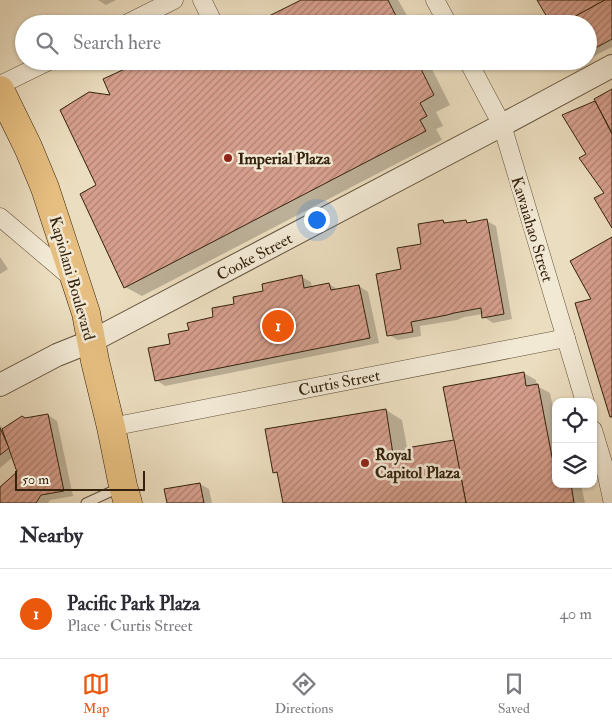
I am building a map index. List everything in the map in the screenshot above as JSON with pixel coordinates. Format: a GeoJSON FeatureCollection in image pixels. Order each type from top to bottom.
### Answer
{"type":"FeatureCollection","features":[{"type":"Feature","properties":{"kind":"main road","name":"Kapiolani Boulevard"},"geometry":{"type":"LineString","coordinates":[[0,90],[28,147],[45,188],[86,313],[95,361],[126,495]]}},
{"type":"Feature","properties":{"kind":"street"},"geometry":{"type":"LineString","coordinates":[[144,15],[174,0]]}},
{"type":"Feature","properties":{"kind":"street"},"geometry":{"type":"LineString","coordinates":[[202,0],[210,15]]}},
{"type":"Feature","properties":{"kind":"street"},"geometry":{"type":"LineString","coordinates":[[435,0],[443,15]]}},
{"type":"Feature","properties":{"kind":"street","name":"Cooke Street"},"geometry":{"type":"LineString","coordinates":[[0,385],[57,355],[92,342],[612,66]]}},
{"type":"Feature","properties":{"kind":"street"},"geometry":{"type":"LineString","coordinates":[[0,85],[31,70]]}},
{"type":"Feature","properties":{"kind":"street","name":"Kawaiahao Street"},"geometry":{"type":"LineString","coordinates":[[473,70],[502,125],[584,398]]}},
{"type":"Feature","properties":{"kind":"street"},"geometry":{"type":"LineString","coordinates":[[0,218],[75,280]]}},
{"type":"Feature","properties":{"kind":"street","name":"Curtis Street"},"geometry":{"type":"LineString","coordinates":[[111,427],[566,338]]}},
{"type":"Feature","properties":{"kind":"street"},"geometry":{"type":"LineString","coordinates":[[597,441],[609,475],[612,499]]}},
{"type":"Feature","properties":{"kind":"lane"},"geometry":{"type":"LineString","coordinates":[[86,503],[126,495]]}},
{"type":"Feature","properties":{"kind":"building"},"geometry":{"type":"Polygon","coordinates":[[[301,0],[388,0],[396,15],[271,15],[301,0]]]}},
{"type":"Feature","properties":{"kind":"building"},"geometry":{"type":"Polygon","coordinates":[[[537,0],[605,0],[578,15],[546,15],[537,0]]]}},
{"type":"Feature","properties":{"kind":"building"},"geometry":{"type":"Polygon","coordinates":[[[605,0],[612,0],[612,39],[597,47],[597,15],[578,15],[605,0]]]}},
{"type":"Feature","properties":{"kind":"building","name":"Imperial Plaza"},"geometry":{"type":"Polygon","coordinates":[[[123,70],[422,70],[434,95],[420,103],[427,116],[420,120],[426,131],[124,288],[80,194],[96,185],[60,110],[89,92],[110,95],[103,79],[123,70]]]}},
{"type":"Feature","properties":{"kind":"building"},"geometry":{"type":"Polygon","coordinates":[[[612,89],[612,133],[594,99],[612,89]]]}},
{"type":"Feature","properties":{"kind":"building"},"geometry":{"type":"Polygon","coordinates":[[[595,101],[612,134],[612,228],[594,198],[604,193],[579,158],[586,154],[562,115],[595,101]]]}},
{"type":"Feature","properties":{"kind":"building"},"geometry":{"type":"Polygon","coordinates":[[[487,219],[504,314],[482,318],[481,308],[454,313],[411,322],[413,332],[387,336],[376,274],[401,269],[397,248],[421,244],[418,224],[443,220],[444,223],[466,220],[467,223],[487,219]]]}},
{"type":"Feature","properties":{"kind":"building"},"geometry":{"type":"Polygon","coordinates":[[[612,237],[612,417],[610,417],[575,303],[591,299],[570,261],[612,237]]]}},
{"type":"Feature","properties":{"kind":"building"},"geometry":{"type":"Polygon","coordinates":[[[302,275],[304,288],[329,283],[331,290],[359,285],[370,338],[155,381],[148,348],[170,344],[168,334],[189,330],[187,323],[213,317],[212,308],[234,304],[233,297],[263,291],[262,284],[302,275]]]}},
{"type":"Feature","properties":{"kind":"building"},"geometry":{"type":"Polygon","coordinates":[[[524,372],[526,386],[538,384],[552,457],[552,488],[572,488],[574,503],[466,503],[443,387],[524,372]]]}},
{"type":"Feature","properties":{"kind":"building","name":"Royal Capitol Plaza"},"geometry":{"type":"Polygon","coordinates":[[[386,409],[393,454],[412,451],[412,447],[454,440],[466,503],[283,503],[277,472],[273,473],[265,429],[386,409]]]}},
{"type":"Feature","properties":{"kind":"building"},"geometry":{"type":"Polygon","coordinates":[[[48,414],[64,491],[41,495],[36,503],[0,503],[0,487],[17,472],[2,429],[22,416],[25,418],[48,414]]]}},
{"type":"Feature","properties":{"kind":"building"},"geometry":{"type":"Polygon","coordinates":[[[0,428],[9,448],[0,455],[0,428]]]}},
{"type":"Feature","properties":{"kind":"building"},"geometry":{"type":"Polygon","coordinates":[[[200,483],[204,503],[167,503],[164,489],[200,483]]]}},
{"type":"Feature","properties":{"kind":"place","name":"Imperial Plaza"},"geometry":{"type":"Point","coordinates":[228,158]}},
{"type":"Feature","properties":{"kind":"place","name":"Pacific Park Plaza"},"geometry":{"type":"Point","coordinates":[278,326]}},
{"type":"Feature","properties":{"kind":"place","name":"Royal Capitol Plaza"},"geometry":{"type":"Point","coordinates":[365,463]}}]}
